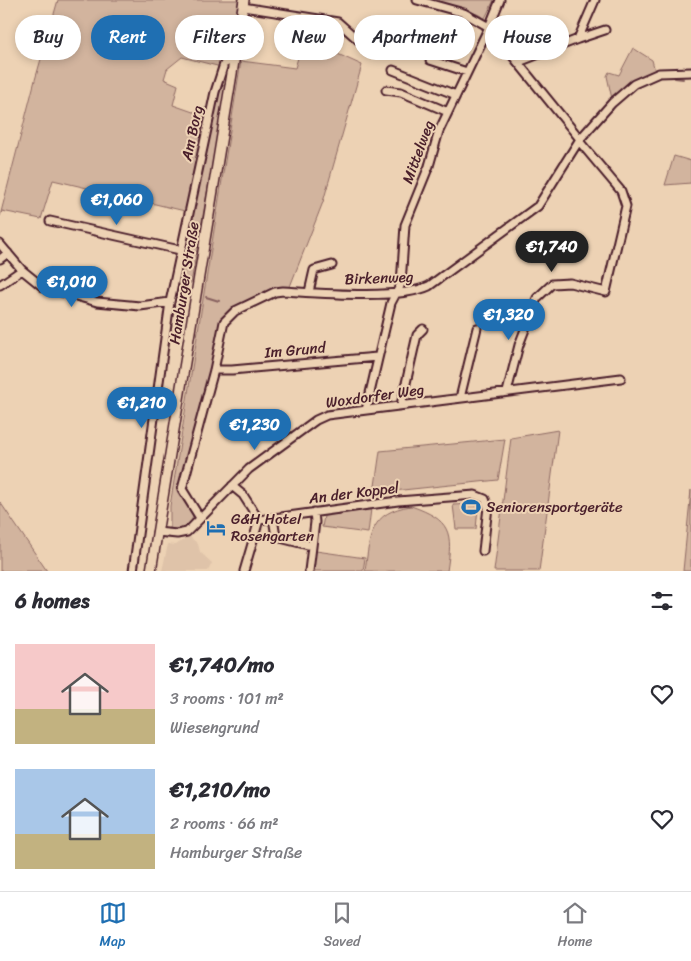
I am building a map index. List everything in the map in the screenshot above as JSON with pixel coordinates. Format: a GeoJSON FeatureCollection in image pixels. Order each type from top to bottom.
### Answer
{"type":"FeatureCollection","features":[{"type":"Feature","properties":{"kind":"main road","name":"Hamburger Straße"},"geometry":{"type":"LineString","coordinates":[[151,571],[235,60]]}},
{"type":"Feature","properties":{"kind":"street"},"geometry":{"type":"LineString","coordinates":[[417,0],[464,13],[485,25]]}},
{"type":"Feature","properties":{"kind":"street","name":"Mittelweg"},"geometry":{"type":"LineString","coordinates":[[494,15],[500,0]]}},
{"type":"Feature","properties":{"kind":"street"},"geometry":{"type":"LineString","coordinates":[[578,39],[595,0]]}},
{"type":"Feature","properties":{"kind":"street"},"geometry":{"type":"LineString","coordinates":[[243,4],[338,22],[354,36]]}},
{"type":"Feature","properties":{"kind":"street"},"geometry":{"type":"LineString","coordinates":[[507,392],[519,345],[537,298],[552,284],[570,284],[606,292],[626,206],[621,191],[519,62],[605,30]]}},
{"type":"Feature","properties":{"kind":"street","name":"Mittelweg"},"geometry":{"type":"LineString","coordinates":[[366,410],[391,303],[401,284],[405,225],[424,182],[435,142],[485,35]]}},
{"type":"Feature","properties":{"kind":"street","name":"Am Borg"},"geometry":{"type":"LineString","coordinates":[[134,571],[170,302],[215,92],[224,64],[231,60]]}},
{"type":"Feature","properties":{"kind":"street"},"geometry":{"type":"LineString","coordinates":[[430,60],[467,72]]}},
{"type":"Feature","properties":{"kind":"street"},"geometry":{"type":"LineString","coordinates":[[393,70],[456,95]]}},
{"type":"Feature","properties":{"kind":"street","name":"Birkenweg"},"geometry":{"type":"LineString","coordinates":[[200,518],[182,489],[214,370],[222,327],[230,314],[275,292],[396,294],[417,292],[429,286],[532,212],[538,206],[580,140],[612,103],[634,84],[659,73],[691,72]]}},
{"type":"Feature","properties":{"kind":"street"},"geometry":{"type":"LineString","coordinates":[[386,90],[401,92],[448,112]]}},
{"type":"Feature","properties":{"kind":"street"},"geometry":{"type":"LineString","coordinates":[[50,220],[180,250]]}},
{"type":"Feature","properties":{"kind":"street"},"geometry":{"type":"LineString","coordinates":[[0,244],[22,270],[43,287],[97,302],[140,306],[170,302]]}},
{"type":"Feature","properties":{"kind":"street"},"geometry":{"type":"LineString","coordinates":[[0,259],[8,253]]}},
{"type":"Feature","properties":{"kind":"street"},"geometry":{"type":"LineString","coordinates":[[309,292],[314,270],[332,266]]}},
{"type":"Feature","properties":{"kind":"street"},"geometry":{"type":"LineString","coordinates":[[0,285],[22,270]]}},
{"type":"Feature","properties":{"kind":"street"},"geometry":{"type":"LineString","coordinates":[[401,405],[417,335],[423,328]]}},
{"type":"Feature","properties":{"kind":"street"},"geometry":{"type":"LineString","coordinates":[[460,398],[477,328]]}},
{"type":"Feature","properties":{"kind":"street","name":"Im Grund"},"geometry":{"type":"LineString","coordinates":[[214,370],[377,357]]}},
{"type":"Feature","properties":{"kind":"street","name":"Woxdorfer Weg"},"geometry":{"type":"LineString","coordinates":[[157,532],[177,534],[187,532],[250,469],[316,420],[327,415],[621,378]]}},
{"type":"Feature","properties":{"kind":"street"},"geometry":{"type":"LineString","coordinates":[[232,486],[243,495],[259,520],[244,571]]}},
{"type":"Feature","properties":{"kind":"street","name":"An der Koppel"},"geometry":{"type":"LineString","coordinates":[[259,520],[398,501],[475,495],[485,499],[488,507],[483,551]]}},
{"type":"Feature","properties":{"kind":"street"},"geometry":{"type":"LineString","coordinates":[[309,571],[315,522],[314,512]]}},
{"type":"Feature","properties":{"kind":"street"},"geometry":{"type":"LineString","coordinates":[[272,518],[276,537],[312,546]]}},
{"type":"Feature","properties":{"kind":"shaded area"},"geometry":{"type":"Polygon","coordinates":[[[58,0],[238,0],[236,15],[175,15],[175,60],[178,60],[167,69],[164,79],[178,85],[173,105],[193,112],[208,107],[214,84],[226,86],[191,283],[173,289],[185,211],[53,180],[41,219],[2,211],[0,216],[41,60],[81,60],[81,15],[54,15],[58,0]]]}},
{"type":"Feature","properties":{"kind":"shaded area"},"geometry":{"type":"Polygon","coordinates":[[[428,0],[494,0],[485,18],[428,0]]]}},
{"type":"Feature","properties":{"kind":"shaded area"},"geometry":{"type":"Polygon","coordinates":[[[633,48],[652,60],[655,71],[632,81],[612,99],[607,76],[609,72],[619,75],[633,48]]]}},
{"type":"Feature","properties":{"kind":"shaded area"},"geometry":{"type":"Polygon","coordinates":[[[344,57],[362,65],[323,202],[289,289],[223,319],[179,487],[182,498],[193,515],[192,519],[188,526],[182,530],[170,528],[170,506],[241,61],[295,68],[297,60],[344,60],[344,57]]]}},
{"type":"Feature","properties":{"kind":"shaded area"},"geometry":{"type":"Polygon","coordinates":[[[194,60],[230,60],[229,69],[194,60]]]}},
{"type":"Feature","properties":{"kind":"shaded area"},"geometry":{"type":"Polygon","coordinates":[[[674,156],[691,161],[691,183],[665,185],[674,156]]]}},
{"type":"Feature","properties":{"kind":"shaded area"},"geometry":{"type":"Polygon","coordinates":[[[558,430],[539,571],[494,571],[511,438],[558,430]]]}},
{"type":"Feature","properties":{"kind":"shaded area"},"geometry":{"type":"Polygon","coordinates":[[[505,439],[498,480],[374,493],[380,451],[505,439]]]}},
{"type":"Feature","properties":{"kind":"shaded area"},"geometry":{"type":"Polygon","coordinates":[[[691,490],[691,571],[683,571],[691,490]]]}},
{"type":"Feature","properties":{"kind":"shaded area"},"geometry":{"type":"Polygon","coordinates":[[[0,502],[47,571],[0,571],[0,502]]]}},
{"type":"Feature","properties":{"kind":"shaded area"},"geometry":{"type":"Polygon","coordinates":[[[474,504],[478,507],[476,529],[456,529],[453,505],[474,504]]]}},
{"type":"Feature","properties":{"kind":"shaded area"},"geometry":{"type":"Polygon","coordinates":[[[411,506],[424,511],[442,522],[446,529],[450,546],[447,571],[365,571],[374,527],[387,514],[397,509],[411,506]]]}},
{"type":"Feature","properties":{"kind":"shaded area"},"geometry":{"type":"Polygon","coordinates":[[[371,509],[368,533],[322,527],[324,516],[371,509]]]}},
{"type":"Feature","properties":{"kind":"shaded area"},"geometry":{"type":"Polygon","coordinates":[[[189,536],[198,544],[200,552],[212,563],[208,571],[162,571],[168,544],[176,545],[189,536]]]}},
{"type":"Feature","properties":{"kind":"shaded area"},"geometry":{"type":"Polygon","coordinates":[[[316,551],[365,558],[363,571],[313,571],[316,551]]]}},
{"type":"Feature","properties":{"kind":"waterway"},"geometry":{"type":"LineString","coordinates":[[675,78],[683,79]]}},
{"type":"Feature","properties":{"kind":"waterway"},"geometry":{"type":"LineString","coordinates":[[206,297],[219,301]]}},
{"type":"Feature","properties":{"kind":"place","name":"Seniorensportgeräte"},"geometry":{"type":"Point","coordinates":[471,507]}},
{"type":"Feature","properties":{"kind":"place","name":"G&H Hotel Rosengarten"},"geometry":{"type":"Point","coordinates":[216,528]}}]}
